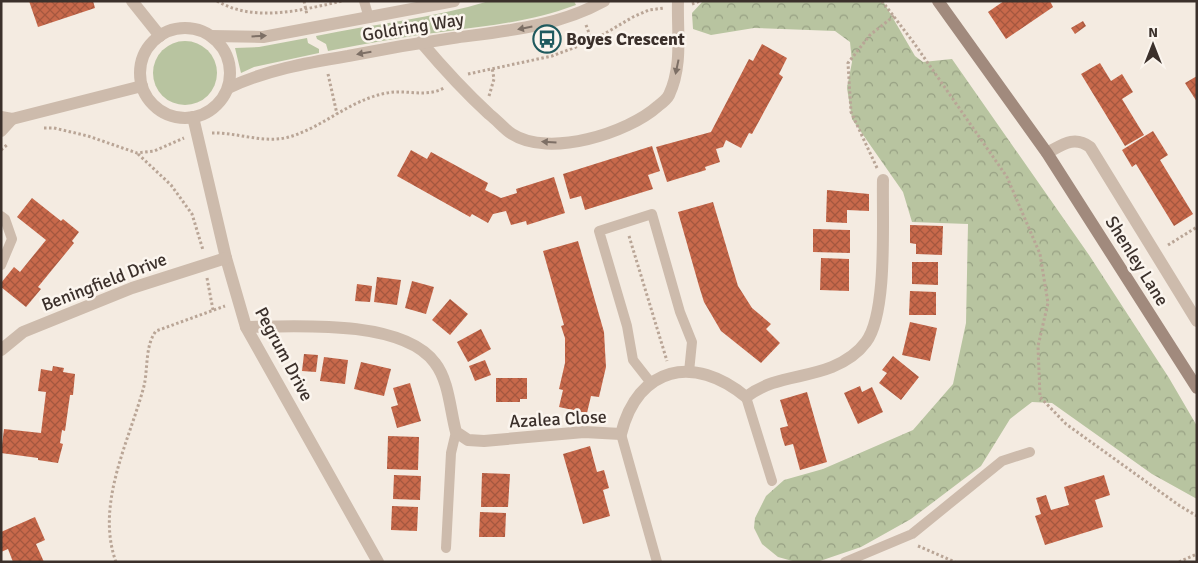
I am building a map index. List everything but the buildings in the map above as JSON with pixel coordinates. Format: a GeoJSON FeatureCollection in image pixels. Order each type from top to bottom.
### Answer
{"type":"FeatureCollection","features":[{"type":"Feature","properties":{"kind":"main road","name":"Shenley Lane"},"geometry":{"type":"LineString","coordinates":[[940,2],[1047,153],[1197,388]]}},
{"type":"Feature","properties":{"kind":"street"},"geometry":{"type":"LineString","coordinates":[[132,1],[160,36]]}},
{"type":"Feature","properties":{"kind":"street","name":"Goldring Way"},"geometry":{"type":"LineString","coordinates":[[211,36],[263,37],[454,1]]}},
{"type":"Feature","properties":{"kind":"street","name":"Goldring Way"},"geometry":{"type":"LineString","coordinates":[[228,88],[273,70],[421,42],[551,23],[581,13],[604,1]]}},
{"type":"Feature","properties":{"kind":"street"},"geometry":{"type":"LineString","coordinates":[[421,42],[456,82],[513,135],[538,142],[562,143],[594,138],[618,130],[649,114],[668,97],[679,58],[678,4]]}},
{"type":"Feature","properties":{"kind":"street"},"geometry":{"type":"LineString","coordinates":[[185,28],[199,30],[211,36],[221,46],[228,59],[230,74],[228,88],[220,102],[208,112],[193,117],[180,118],[162,111],[147,98],[142,86],[140,72],[143,58],[150,46],[160,36],[172,30],[185,28]]}},
{"type":"Feature","properties":{"kind":"street"},"geometry":{"type":"LineString","coordinates":[[1,131],[7,118],[142,86]]}},
{"type":"Feature","properties":{"kind":"street","name":"Pegrum Drive"},"geometry":{"type":"LineString","coordinates":[[193,117],[226,258],[246,327],[378,562]]}},
{"type":"Feature","properties":{"kind":"street","name":"Shenley Lane"},"geometry":{"type":"LineString","coordinates":[[1047,153],[1074,140],[1084,142],[1090,147],[1157,252],[1197,321]]}},
{"type":"Feature","properties":{"kind":"street"},"geometry":{"type":"LineString","coordinates":[[746,396],[773,381],[832,367],[852,356],[866,342],[876,322],[880,298],[883,180]]}},
{"type":"Feature","properties":{"kind":"street","name":"Beningfield Drive"},"geometry":{"type":"LineString","coordinates":[[1,350],[22,332],[132,288],[226,258]]}},
{"type":"Feature","properties":{"kind":"street"},"geometry":{"type":"LineString","coordinates":[[246,327],[332,326],[385,335],[416,344],[437,364],[444,382],[456,432]]}},
{"type":"Feature","properties":{"kind":"street","name":"Azalea Close"},"geometry":{"type":"LineString","coordinates":[[456,432],[468,440],[484,441],[584,432],[621,434],[632,403],[651,383],[671,374],[689,372],[716,377],[730,384],[746,396]]}},
{"type":"Feature","properties":{"kind":"lane"},"geometry":{"type":"LineString","coordinates":[[364,1],[369,18]]}},
{"type":"Feature","properties":{"kind":"lane"},"geometry":{"type":"LineString","coordinates":[[651,383],[633,360],[627,326],[599,231],[652,214],[680,312],[692,342],[689,372]]}},
{"type":"Feature","properties":{"kind":"lane"},"geometry":{"type":"LineString","coordinates":[[1,216],[5,219],[12,239],[1,265]]}},
{"type":"Feature","properties":{"kind":"lane"},"geometry":{"type":"LineString","coordinates":[[746,396],[772,481]]}},
{"type":"Feature","properties":{"kind":"lane"},"geometry":{"type":"LineString","coordinates":[[446,548],[451,453],[456,432]]}},
{"type":"Feature","properties":{"kind":"lane"},"geometry":{"type":"LineString","coordinates":[[621,434],[657,562]]}},
{"type":"Feature","properties":{"kind":"lane"},"geometry":{"type":"LineString","coordinates":[[845,562],[912,534],[1002,460],[1030,452]]}},
{"type":"Feature","properties":{"kind":"path"},"geometry":{"type":"LineString","coordinates":[[217,1],[226,6],[255,13],[284,12],[342,1]]}},
{"type":"Feature","properties":{"kind":"path"},"geometry":{"type":"LineString","coordinates":[[137,153],[154,151],[197,134],[217,133],[248,137],[287,137],[321,124],[354,103],[388,92],[422,94],[439,91],[476,70],[552,56],[592,41],[649,10],[700,1]]}},
{"type":"Feature","properties":{"kind":"path"},"geometry":{"type":"LineString","coordinates":[[882,1],[1007,177],[1040,254],[1048,303],[1038,346],[1040,397],[1066,424],[1180,506],[1197,516]]}},
{"type":"Feature","properties":{"kind":"path"},"geometry":{"type":"LineString","coordinates":[[883,180],[851,112],[848,64],[870,35],[894,16]]}},
{"type":"Feature","properties":{"kind":"path"},"geometry":{"type":"LineString","coordinates":[[482,107],[492,90],[494,78],[492,67]]}},
{"type":"Feature","properties":{"kind":"path"},"geometry":{"type":"LineString","coordinates":[[35,128],[54,128],[88,136],[137,153],[171,185],[192,214],[205,264],[213,310]]}},
{"type":"Feature","properties":{"kind":"path"},"geometry":{"type":"LineString","coordinates":[[1,150],[9,143]]}},
{"type":"Feature","properties":{"kind":"path"},"geometry":{"type":"LineString","coordinates":[[625,223],[671,374]]}},
{"type":"Feature","properties":{"kind":"path"},"geometry":{"type":"LineString","coordinates":[[1157,252],[1197,227]]}},
{"type":"Feature","properties":{"kind":"path"},"geometry":{"type":"LineString","coordinates":[[116,562],[111,547],[109,520],[114,483],[144,385],[150,338],[156,331],[238,302]]}},
{"type":"Feature","properties":{"kind":"path"},"geometry":{"type":"LineString","coordinates":[[902,538],[955,562]]}},
{"type":"Feature","properties":{"kind":"path"},"geometry":{"type":"LineString","coordinates":[[1180,562],[1197,554]]}},
{"type":"Feature","properties":{"kind":"green space"},"geometry":{"type":"Polygon","coordinates":[[[489,1],[574,1],[576,5],[513,22],[403,37],[328,51],[326,44],[317,39],[316,36],[425,16],[489,1]]]}},
{"type":"Feature","properties":{"kind":"green space"},"geometry":{"type":"Polygon","coordinates":[[[703,1],[883,1],[915,56],[923,62],[952,59],[1089,255],[1169,378],[1197,426],[1197,499],[1152,474],[1052,403],[1032,402],[1010,419],[981,466],[911,519],[861,547],[817,562],[796,562],[778,557],[762,544],[754,528],[755,518],[766,496],[784,480],[823,469],[913,430],[953,384],[966,323],[968,224],[912,222],[903,192],[852,119],[847,88],[852,62],[850,42],[835,31],[754,28],[711,35],[693,29],[692,13],[703,1]]]}},
{"type":"Feature","properties":{"kind":"green space"},"geometry":{"type":"Polygon","coordinates":[[[307,38],[308,43],[319,49],[319,53],[254,67],[241,73],[235,48],[259,47],[307,38]]]}},
{"type":"Feature","properties":{"kind":"green space"},"geometry":{"type":"Polygon","coordinates":[[[185,41],[203,47],[211,55],[217,73],[211,91],[203,99],[185,105],[167,99],[159,91],[153,73],[159,55],[167,47],[185,41]]]}},
{"type":"Feature","properties":{"kind":"place","name":"Boyes Crescent"},"geometry":{"type":"Point","coordinates":[547,39]}}]}
